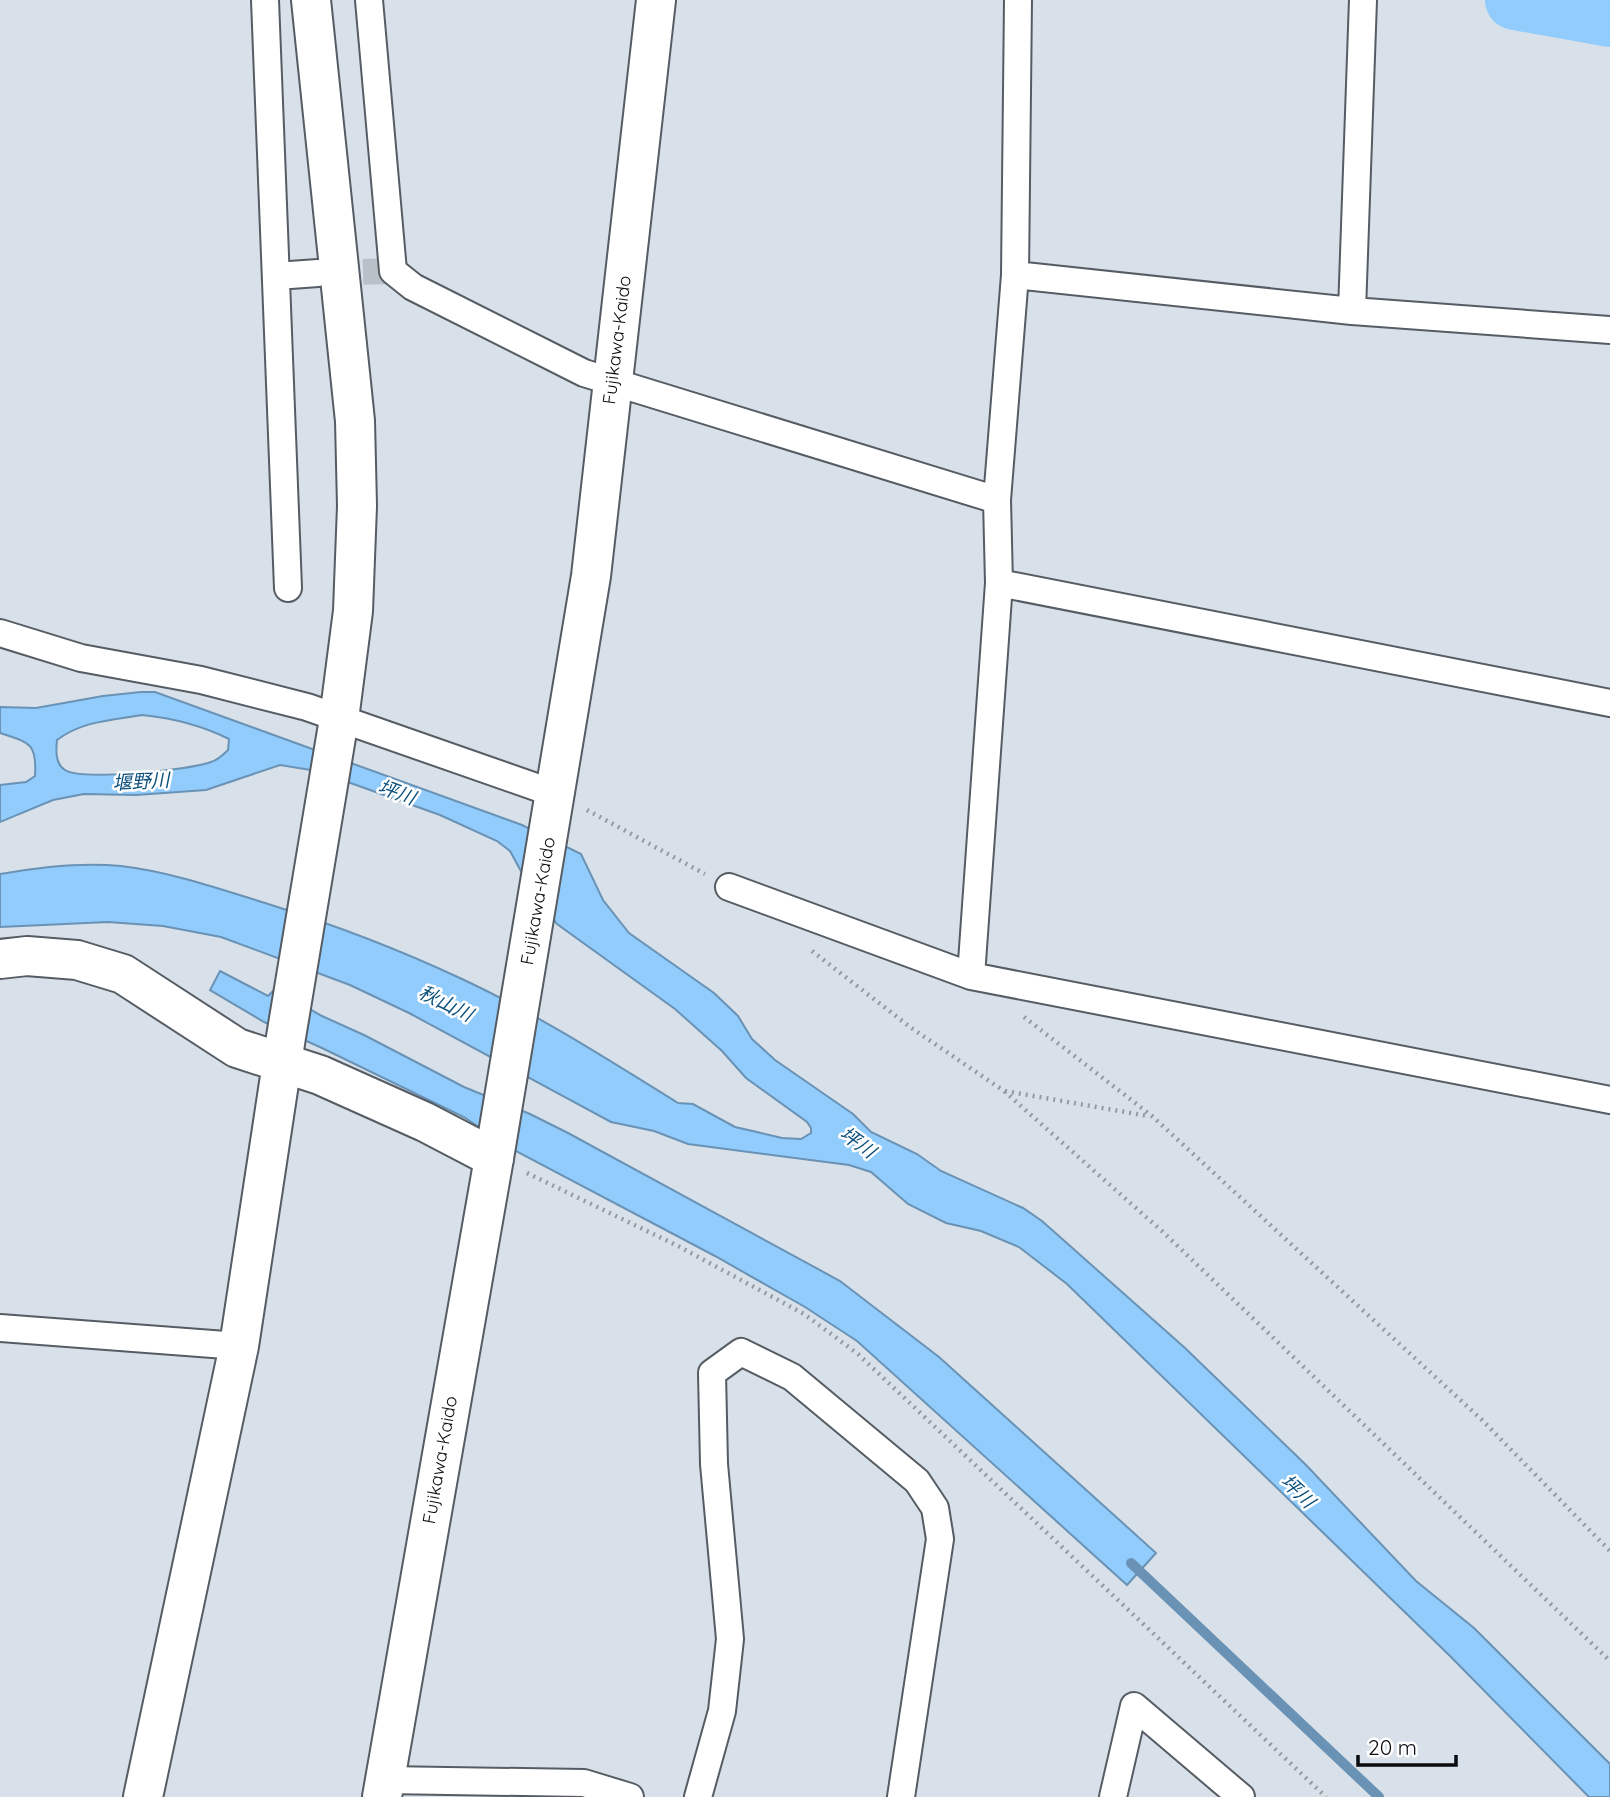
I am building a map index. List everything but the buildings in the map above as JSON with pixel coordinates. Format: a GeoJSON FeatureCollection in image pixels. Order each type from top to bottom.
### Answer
{"type":"FeatureCollection","features":[{"type":"Feature","properties":{"kind":"street"},"geometry":{"type":"LineString","coordinates":[[265,0],[288,588]]}},
{"type":"Feature","properties":{"kind":"street"},"geometry":{"type":"LineString","coordinates":[[143,1797],[240,1346],[339,719],[353,611],[357,506],[355,422],[310,0]]}},
{"type":"Feature","properties":{"kind":"street"},"geometry":{"type":"LineString","coordinates":[[369,0],[393,271],[413,286],[584,373],[997,500]]}},
{"type":"Feature","properties":{"kind":"street","name":"Fujikawa-Kaido"},"geometry":{"type":"LineString","coordinates":[[384,1786],[496,1148],[591,576],[656,0]]}},
{"type":"Feature","properties":{"kind":"street"},"geometry":{"type":"LineString","coordinates":[[971,976],[999,583],[997,500],[1015,275],[1018,0]]}},
{"type":"Feature","properties":{"kind":"street"},"geometry":{"type":"LineString","coordinates":[[1352,311],[1363,0]]}},
{"type":"Feature","properties":{"kind":"street"},"geometry":{"type":"LineString","coordinates":[[276,276],[318,273]]}},
{"type":"Feature","properties":{"kind":"street"},"geometry":{"type":"LineString","coordinates":[[1015,275],[1352,311],[1610,330]]}},
{"type":"Feature","properties":{"kind":"street"},"geometry":{"type":"LineString","coordinates":[[999,583],[1610,703]]}},
{"type":"Feature","properties":{"kind":"street"},"geometry":{"type":"LineString","coordinates":[[0,632],[81,658],[201,680],[307,707],[556,793]]}},
{"type":"Feature","properties":{"kind":"street"},"geometry":{"type":"LineString","coordinates":[[729,887],[971,976],[1610,1100]]}},
{"type":"Feature","properties":{"kind":"street"},"geometry":{"type":"LineString","coordinates":[[0,959],[27,956],[77,960],[123,974],[237,1048],[285,1050],[320,1075],[425,1122],[496,1148]]}},
{"type":"Feature","properties":{"kind":"street"},"geometry":{"type":"LineString","coordinates":[[0,1328],[240,1346]]}},
{"type":"Feature","properties":{"kind":"street"},"geometry":{"type":"LineString","coordinates":[[698,1797],[722,1711],[730,1639],[714,1464],[712,1373],[741,1352],[792,1377],[916,1481],[935,1508],[940,1539],[901,1797]]}},
{"type":"Feature","properties":{"kind":"street"},"geometry":{"type":"LineString","coordinates":[[1113,1797],[1134,1706],[1241,1797]]}},
{"type":"Feature","properties":{"kind":"street"},"geometry":{"type":"LineString","coordinates":[[384,1786],[584,1783],[629,1797]]}},
{"type":"Feature","properties":{"kind":"path"},"geometry":{"type":"LineString","coordinates":[[1013,1009],[1152,1116],[1482,1420],[1610,1551]]}},
{"type":"Feature","properties":{"kind":"path"},"geometry":{"type":"LineString","coordinates":[[1152,1116],[1004,1091],[1163,1232],[1610,1661]]}},
{"type":"Feature","properties":{"kind":"path"},"geometry":{"type":"LineString","coordinates":[[496,1148],[804,1314],[858,1353],[1326,1797]]}},
{"type":"Feature","properties":{"kind":"water"},"geometry":{"type":"Polygon","coordinates":[[[155,692],[522,825],[581,854],[603,900],[629,933],[714,993],[738,1016],[752,1039],[775,1060],[853,1114],[871,1132],[917,1154],[941,1171],[1023,1208],[1042,1221],[1185,1348],[1306,1465],[1416,1581],[1474,1628],[1610,1764],[1610,1797],[1589,1797],[1449,1655],[1067,1284],[1019,1247],[981,1231],[946,1223],[908,1204],[871,1172],[849,1165],[688,1144],[654,1131],[611,1122],[409,1013],[350,985],[221,937],[163,926],[108,922],[0,927],[0,874],[45,867],[91,865],[121,866],[176,876],[315,920],[438,968],[545,1022],[678,1103],[693,1104],[735,1127],[782,1138],[801,1139],[811,1133],[807,1122],[746,1078],[722,1051],[675,1009],[557,924],[529,886],[510,851],[497,841],[440,815],[317,771],[280,765],[206,790],[136,795],[84,794],[53,800],[0,822],[0,785],[26,782],[35,776],[35,757],[25,742],[0,733],[0,707],[36,708],[103,696],[155,692]],[[142,715],[98,722],[67,734],[57,740],[59,764],[65,770],[92,775],[136,773],[199,765],[216,760],[228,750],[229,739],[218,734],[142,715]]]}},
{"type":"Feature","properties":{"kind":"water"},"geometry":{"type":"Polygon","coordinates":[[[220,971],[268,996],[275,989],[322,1016],[464,1087],[568,1133],[840,1281],[939,1357],[1156,1553],[1127,1585],[857,1341],[805,1307],[715,1256],[510,1148],[464,1117],[264,1022],[210,990],[220,971]]]}},
{"type":"Feature","properties":{"kind":"waterway"},"geometry":{"type":"LineString","coordinates":[[1515,0],[1610,17]]}},
{"type":"Feature","properties":{"kind":"waterway"},"geometry":{"type":"LineString","coordinates":[[1131,1563],[1379,1797]]}},
{"type":"Feature","properties":{"kind":"tunnel"},"geometry":{"type":"LineString","coordinates":[[324,273],[393,271]]}},
{"type":"Feature","properties":{"kind":"water label","name":"堰野川"},"geometry":{"type":"Point","coordinates":[141,781]}},
{"type":"Feature","properties":{"kind":"water label","name":"坪川"},"geometry":{"type":"Point","coordinates":[397,792]}},
{"type":"Feature","properties":{"kind":"water label","name":"秋山川"},"geometry":{"type":"Point","coordinates":[446,1003]}},
{"type":"Feature","properties":{"kind":"water label","name":"坪川"},"geometry":{"type":"Point","coordinates":[858,1142]}},
{"type":"Feature","properties":{"kind":"water label","name":"坪川"},"geometry":{"type":"Point","coordinates":[1298,1491]}}]}
